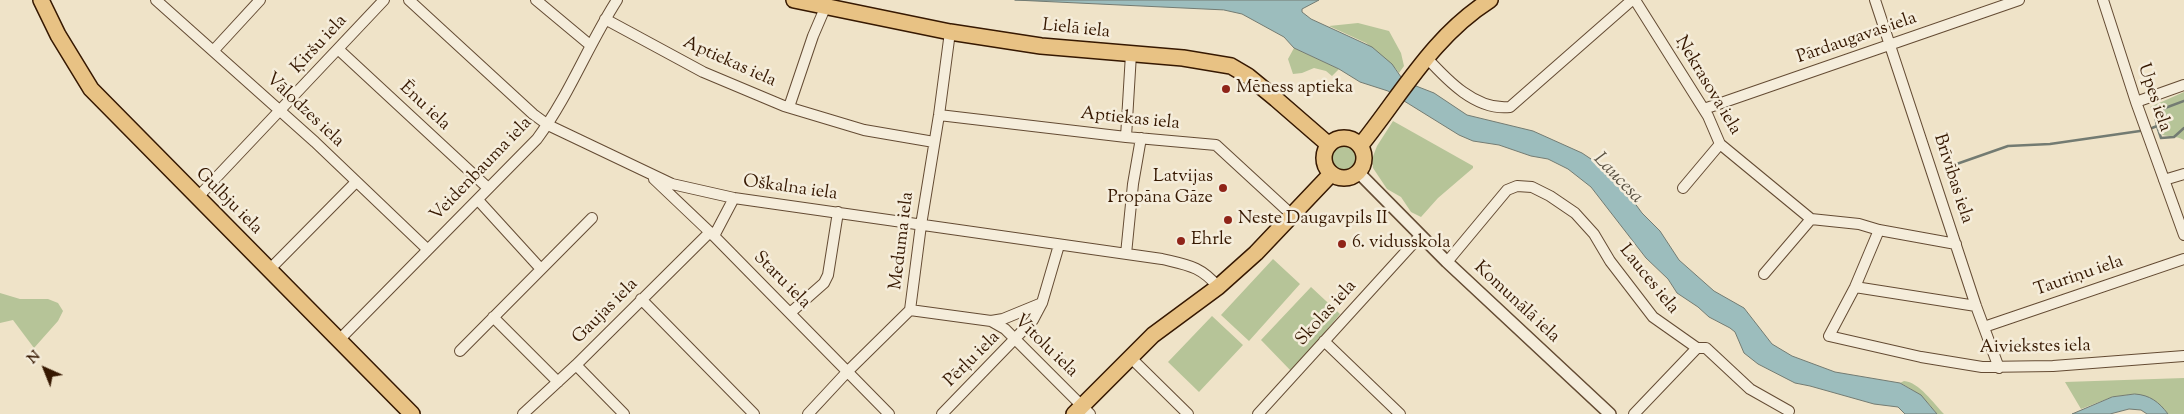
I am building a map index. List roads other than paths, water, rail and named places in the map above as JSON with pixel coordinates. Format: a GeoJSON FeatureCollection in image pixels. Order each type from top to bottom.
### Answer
{"type":"FeatureCollection","features":[{"type":"Feature","properties":{"kind":"main road","name":"Gulbju iela"},"geometry":{"type":"LineString","coordinates":[[41,0],[58,35],[91,89],[412,414]]}},
{"type":"Feature","properties":{"kind":"main road","name":"Lielā iela"},"geometry":{"type":"LineString","coordinates":[[794,0],[825,8],[950,32],[1041,46],[1205,61],[1230,66],[1248,76],[1329,145]]}},
{"type":"Feature","properties":{"kind":"main road"},"geometry":{"type":"LineString","coordinates":[[1360,146],[1426,57],[1468,16],[1490,0]]}},
{"type":"Feature","properties":{"kind":"main road"},"geometry":{"type":"LineString","coordinates":[[1342,138],[1349,138],[1360,146],[1364,157],[1359,173],[1342,179],[1331,174],[1327,169],[1324,156],[1329,145],[1342,138]]}},
{"type":"Feature","properties":{"kind":"main road"},"geometry":{"type":"LineString","coordinates":[[1082,411],[1130,357],[1153,335],[1218,287],[1256,253],[1331,174]]}},
{"type":"Feature","properties":{"kind":"street","name":"Vālodzes iela"},"geometry":{"type":"LineString","coordinates":[[156,0],[315,142],[355,183],[427,249]]}},
{"type":"Feature","properties":{"kind":"street"},"geometry":{"type":"LineString","coordinates":[[214,50],[260,0]]}},
{"type":"Feature","properties":{"kind":"street","name":"Ķiršu iela"},"geometry":{"type":"LineString","coordinates":[[197,198],[384,0]]}},
{"type":"Feature","properties":{"kind":"street","name":"Oškalna iela"},"geometry":{"type":"LineString","coordinates":[[409,0],[533,114],[548,125],[672,184],[734,198],[1162,260],[1199,269],[1218,287]]}},
{"type":"Feature","properties":{"kind":"street"},"geometry":{"type":"LineString","coordinates":[[536,0],[590,45]]}},
{"type":"Feature","properties":{"kind":"street","name":"Veidenbauma iela"},"geometry":{"type":"LineString","coordinates":[[339,340],[537,139],[548,125],[590,45],[617,0]]}},
{"type":"Feature","properties":{"kind":"street"},"geometry":{"type":"LineString","coordinates":[[1426,57],[1444,78],[1465,92],[1494,107],[1510,107],[1634,0]]}},
{"type":"Feature","properties":{"kind":"street","name":"Ņekrasova iela"},"geometry":{"type":"LineString","coordinates":[[1634,0],[1704,109],[1720,144],[1811,219]]}},
{"type":"Feature","properties":{"kind":"street","name":"Brīvības iela"},"geometry":{"type":"LineString","coordinates":[[1875,0],[1998,368]]}},
{"type":"Feature","properties":{"kind":"street","name":"Pārdaugavas iela"},"geometry":{"type":"LineString","coordinates":[[1704,109],[2019,0]]}},
{"type":"Feature","properties":{"kind":"street","name":"Upes iela"},"geometry":{"type":"LineString","coordinates":[[2103,0],[2136,102],[2184,234]]}},
{"type":"Feature","properties":{"kind":"street"},"geometry":{"type":"LineString","coordinates":[[790,107],[813,36],[825,8]]}},
{"type":"Feature","properties":{"kind":"street","name":"Aptiekas iela"},"geometry":{"type":"LineString","coordinates":[[605,19],[703,72],[790,107],[864,130],[934,142]]}},
{"type":"Feature","properties":{"kind":"street","name":"Meduma iela"},"geometry":{"type":"LineString","coordinates":[[808,414],[847,372],[910,310],[950,32]]}},
{"type":"Feature","properties":{"kind":"street","name":"Ēnu iela"},"geometry":{"type":"LineString","coordinates":[[338,49],[488,188]]}},
{"type":"Feature","properties":{"kind":"street"},"geometry":{"type":"LineString","coordinates":[[1126,137],[1131,54]]}},
{"type":"Feature","properties":{"kind":"street"},"geometry":{"type":"LineString","coordinates":[[2136,102],[2184,85]]}},
{"type":"Feature","properties":{"kind":"street","name":"Aptiekas iela"},"geometry":{"type":"LineString","coordinates":[[939,115],[1126,137],[1216,145],[1292,215]]}},
{"type":"Feature","properties":{"kind":"street"},"geometry":{"type":"LineString","coordinates":[[1126,254],[1133,184],[1141,138]]}},
{"type":"Feature","properties":{"kind":"street"},"geometry":{"type":"LineString","coordinates":[[1683,188],[1720,144]]}},
{"type":"Feature","properties":{"kind":"street","name":"Komunālā iela"},"geometry":{"type":"LineString","coordinates":[[1359,173],[1447,262],[1610,414]]}},
{"type":"Feature","properties":{"kind":"street","name":"Staru iela"},"geometry":{"type":"LineString","coordinates":[[648,174],[712,234],[889,414]]}},
{"type":"Feature","properties":{"kind":"street"},"geometry":{"type":"LineString","coordinates":[[2164,180],[2184,174]]}},
{"type":"Feature","properties":{"kind":"street"},"geometry":{"type":"LineString","coordinates":[[270,269],[355,183]]}},
{"type":"Feature","properties":{"kind":"street","name":"Lauces iela"},"geometry":{"type":"LineString","coordinates":[[1447,262],[1507,190],[1512,187],[1532,187],[1550,196],[1575,213],[1594,234],[1610,261],[1653,317],[1696,348],[1706,348],[1750,389],[1789,411]]}},
{"type":"Feature","properties":{"kind":"street","name":"Gaujas iela"},"geometry":{"type":"LineString","coordinates":[[523,414],[576,365],[641,299],[712,234],[734,198]]}},
{"type":"Feature","properties":{"kind":"street"},"geometry":{"type":"LineString","coordinates":[[478,200],[540,268]]}},
{"type":"Feature","properties":{"kind":"street"},"geometry":{"type":"LineString","coordinates":[[790,313],[824,283],[828,275],[838,212]]}},
{"type":"Feature","properties":{"kind":"street"},"geometry":{"type":"LineString","coordinates":[[460,351],[540,268],[592,218]]}},
{"type":"Feature","properties":{"kind":"street"},"geometry":{"type":"LineString","coordinates":[[1764,274],[1811,219],[1859,224],[1879,230],[1956,244]]}},
{"type":"Feature","properties":{"kind":"street"},"geometry":{"type":"LineString","coordinates":[[1879,230],[1855,287],[1976,306]]}},
{"type":"Feature","properties":{"kind":"street","name":"Skolas iela"},"geometry":{"type":"LineString","coordinates":[[1258,414],[1420,236]]}},
{"type":"Feature","properties":{"kind":"street","name":"Pērļu iela"},"geometry":{"type":"LineString","coordinates":[[942,414],[1033,320],[1042,303],[1059,245]]}},
{"type":"Feature","properties":{"kind":"street","name":"Tauriņu iela"},"geometry":{"type":"LineString","coordinates":[[1984,326],[2184,259]]}},
{"type":"Feature","properties":{"kind":"street","name":"Aiviekstes iela"},"geometry":{"type":"LineString","coordinates":[[1855,287],[1829,336],[1921,357],[1998,368],[2184,356]]}},
{"type":"Feature","properties":{"kind":"street"},"geometry":{"type":"LineString","coordinates":[[641,299],[754,414]]}},
{"type":"Feature","properties":{"kind":"street"},"geometry":{"type":"LineString","coordinates":[[991,321],[1003,319],[1042,303]]}},
{"type":"Feature","properties":{"kind":"street","name":"Vītolu iela"},"geometry":{"type":"LineString","coordinates":[[910,310],[991,321],[1016,339],[1082,411]]}},
{"type":"Feature","properties":{"kind":"street"},"geometry":{"type":"LineString","coordinates":[[493,317],[558,382]]}},
{"type":"Feature","properties":{"kind":"street"},"geometry":{"type":"LineString","coordinates":[[1324,341],[1400,414]]}},
{"type":"Feature","properties":{"kind":"street"},"geometry":{"type":"LineString","coordinates":[[1634,414],[1696,348]]}},
{"type":"Feature","properties":{"kind":"street"},"geometry":{"type":"LineString","coordinates":[[1130,357],[1188,414]]}},
{"type":"Feature","properties":{"kind":"street"},"geometry":{"type":"LineString","coordinates":[[576,365],[624,414]]}},
{"type":"Feature","properties":{"kind":"water"},"geometry":{"type":"Polygon","coordinates":[[[1015,0],[1319,0],[1302,9],[1302,12],[1311,19],[1372,47],[1392,64],[1401,77],[1416,86],[1434,93],[1467,115],[1533,131],[1582,153],[1594,161],[1631,198],[1642,213],[1660,231],[1679,260],[1714,291],[1744,308],[1772,344],[1792,356],[1835,372],[1900,383],[1921,395],[1937,414],[1905,414],[1898,407],[1874,404],[1795,383],[1758,364],[1744,353],[1735,332],[1709,317],[1677,293],[1668,279],[1646,258],[1591,187],[1568,169],[1548,159],[1531,156],[1499,145],[1473,141],[1459,135],[1388,91],[1360,82],[1339,69],[1294,48],[1284,37],[1242,14],[1224,10],[1015,0]]]}},
{"type":"Feature","properties":{"kind":"water"},"geometry":{"type":"Polygon","coordinates":[[[2135,394],[2154,400],[2168,414],[2147,414],[2141,410],[2129,409],[2110,414],[2072,414],[2112,397],[2135,394]]]}},
{"type":"Feature","properties":{"kind":"waterway"},"geometry":{"type":"LineString","coordinates":[[2152,128],[2157,126],[2155,115],[2157,111],[2184,101]]}},
{"type":"Feature","properties":{"kind":"waterway"},"geometry":{"type":"LineString","coordinates":[[2157,126],[2161,138],[2174,137],[2184,128]]}},
{"type":"Feature","properties":{"kind":"waterway"},"geometry":{"type":"LineString","coordinates":[[1948,167],[2008,146],[2050,144],[2140,131]]}},
{"type":"Feature","properties":{"kind":"place","name":"Mēness aptieka"},"geometry":{"type":"Point","coordinates":[1226,89]}},
{"type":"Feature","properties":{"kind":"place","name":"Latvijas Propāna Gāze"},"geometry":{"type":"Point","coordinates":[1223,188]}},
{"type":"Feature","properties":{"kind":"place","name":"Neste Daugavpils II"},"geometry":{"type":"Point","coordinates":[1228,220]}},
{"type":"Feature","properties":{"kind":"place","name":"Ehrle"},"geometry":{"type":"Point","coordinates":[1181,241]}},
{"type":"Feature","properties":{"kind":"place","name":"6. vidusskola"},"geometry":{"type":"Point","coordinates":[1342,244]}},
{"type":"Feature","properties":{"kind":"water label","name":"Laucesa"},"geometry":{"type":"Point","coordinates":[1617,179]}}]}
